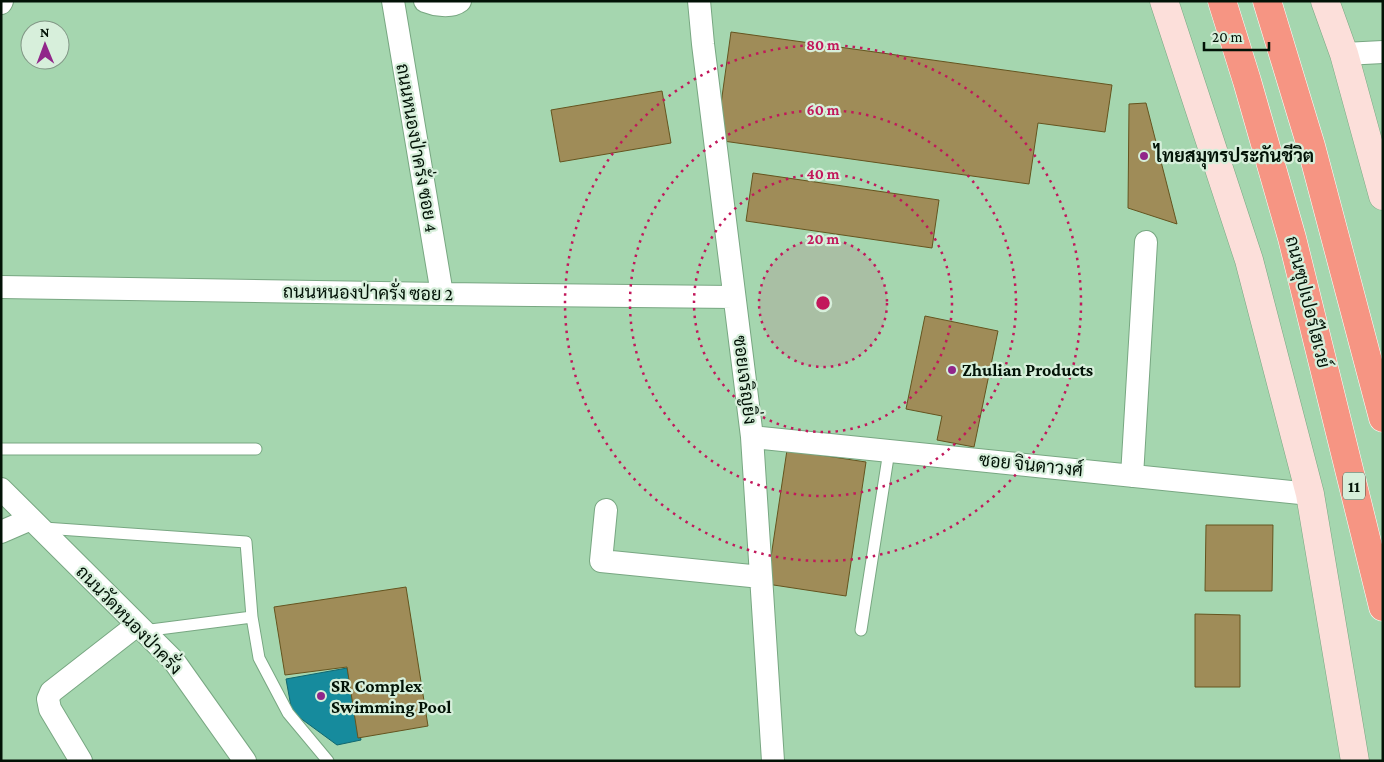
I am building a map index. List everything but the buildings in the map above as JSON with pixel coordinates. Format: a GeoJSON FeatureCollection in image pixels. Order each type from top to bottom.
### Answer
{"type":"FeatureCollection","features":[{"type":"Feature","properties":{"kind":"highway","name":"ถนนซุปเปอร์ไฮเวย์"},"geometry":{"type":"LineString","coordinates":[[1222,1],[1292,238],[1383,607]]}},
{"type":"Feature","properties":{"kind":"highway"},"geometry":{"type":"LineString","coordinates":[[1267,1],[1311,146],[1383,418]]}},
{"type":"Feature","properties":{"kind":"main road"},"geometry":{"type":"LineString","coordinates":[[1164,1],[1249,260],[1310,494],[1355,761]]}},
{"type":"Feature","properties":{"kind":"main road"},"geometry":{"type":"LineString","coordinates":[[1326,1],[1344,54],[1383,196]]}},
{"type":"Feature","properties":{"kind":"street","name":"ถนนหนองป่าครั่ง ซอย 4"},"geometry":{"type":"LineString","coordinates":[[393,1],[442,294]]}},
{"type":"Feature","properties":{"kind":"street"},"geometry":{"type":"LineString","coordinates":[[425,1],[435,5],[457,4],[460,1]]}},
{"type":"Feature","properties":{"kind":"street","name":"ซอยเจริญยิ่ง"},"geometry":{"type":"LineString","coordinates":[[699,1],[752,437],[773,761]]}},
{"type":"Feature","properties":{"kind":"street"},"geometry":{"type":"LineString","coordinates":[[1344,54],[1383,52]]}},
{"type":"Feature","properties":{"kind":"street"},"geometry":{"type":"LineString","coordinates":[[1132,476],[1146,242]]}},
{"type":"Feature","properties":{"kind":"street","name":"ถนนหนองป่าครั่ง ซอย 2"},"geometry":{"type":"LineString","coordinates":[[1,287],[734,297]]}},
{"type":"Feature","properties":{"kind":"street","name":"ซอย จินดาวงศ์"},"geometry":{"type":"LineString","coordinates":[[752,437],[1310,494]]}},
{"type":"Feature","properties":{"kind":"street","name":"ถนนวัดหนองป่าครั่ง"},"geometry":{"type":"LineString","coordinates":[[1,488],[174,662],[246,761]]}},
{"type":"Feature","properties":{"kind":"street"},"geometry":{"type":"LineString","coordinates":[[606,510],[601,561],[761,577]]}},
{"type":"Feature","properties":{"kind":"street"},"geometry":{"type":"LineString","coordinates":[[1,532],[35,524]]}},
{"type":"Feature","properties":{"kind":"street"},"geometry":{"type":"LineString","coordinates":[[80,761],[50,709],[48,699],[51,692],[140,628]]}},
{"type":"Feature","properties":{"kind":"lane"},"geometry":{"type":"LineString","coordinates":[[1,449],[4,447],[256,449]]}},
{"type":"Feature","properties":{"kind":"lane"},"geometry":{"type":"LineString","coordinates":[[861,630],[889,451]]}},
{"type":"Feature","properties":{"kind":"lane"},"geometry":{"type":"LineString","coordinates":[[35,524],[246,542],[252,617],[260,658],[288,713],[328,761]]}},
{"type":"Feature","properties":{"kind":"lane"},"geometry":{"type":"LineString","coordinates":[[140,628],[252,617]]}},
{"type":"Feature","properties":{"kind":"water","name":"SR Complex Swimming Pool"},"geometry":{"type":"Polygon","coordinates":[[[347,668],[361,740],[337,745],[292,712],[286,679],[347,668]]]}},
{"type":"Feature","properties":{"kind":"place","name":"ไทยสมุทรประกันชีวิต"},"geometry":{"type":"Point","coordinates":[1144,156]}},
{"type":"Feature","properties":{"kind":"place","name":"Zhulian Products"},"geometry":{"type":"Point","coordinates":[952,370]}},
{"type":"Feature","properties":{"kind":"place","name":"SR Complex Swimming Pool"},"geometry":{"type":"Point","coordinates":[321,696]}}]}
